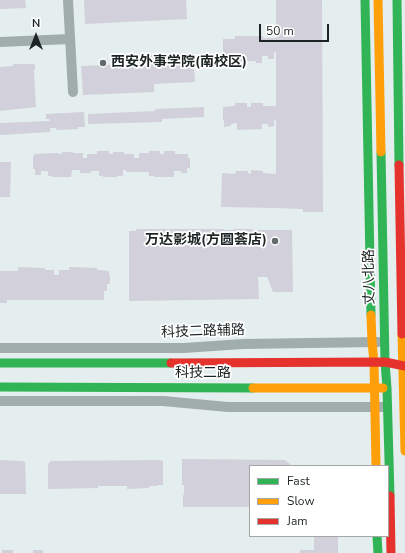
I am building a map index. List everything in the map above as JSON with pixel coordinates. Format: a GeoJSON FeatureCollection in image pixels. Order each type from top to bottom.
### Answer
{"type":"FeatureCollection","features":[{"type":"Feature","properties":{"kind":"main road"},"geometry":{"type":"LineString","coordinates":[[365,0],[376,465]]}},
{"type":"Feature","properties":{"kind":"main road","name":"丈八北路"},"geometry":{"type":"LineString","coordinates":[[378,0],[384,229],[385,362],[388,388],[389,465]]}},
{"type":"Feature","properties":{"kind":"main road"},"geometry":{"type":"LineString","coordinates":[[397,0],[405,451]]}},
{"type":"Feature","properties":{"kind":"main road","name":"科技二路"},"geometry":{"type":"LineString","coordinates":[[0,363],[385,362],[403,366]]}},
{"type":"Feature","properties":{"kind":"main road","name":"科技二路"},"geometry":{"type":"LineString","coordinates":[[0,387],[388,388],[404,384]]}},
{"type":"Feature","properties":{"kind":"main road","name":"丈八北路"},"geometry":{"type":"LineString","coordinates":[[389,480],[390,553]]}},
{"type":"Feature","properties":{"kind":"main road"},"geometry":{"type":"LineString","coordinates":[[377,537],[378,553]]}},
{"type":"Feature","properties":{"kind":"street"},"geometry":{"type":"LineString","coordinates":[[68,0],[73,92]]}},
{"type":"Feature","properties":{"kind":"street"},"geometry":{"type":"LineString","coordinates":[[0,42],[70,39]]}},
{"type":"Feature","properties":{"kind":"street"},"geometry":{"type":"LineString","coordinates":[[385,342],[403,353]]}},
{"type":"Feature","properties":{"kind":"street","name":"科技二路辅路"},"geometry":{"type":"LineString","coordinates":[[0,348],[184,348],[243,344],[385,342]]}},
{"type":"Feature","properties":{"kind":"street"},"geometry":{"type":"LineString","coordinates":[[0,401],[163,401],[228,407],[388,407],[404,401]]}},
{"type":"Feature","properties":{"kind":"building"},"geometry":{"type":"Polygon","coordinates":[[[0,0],[25,0],[26,8],[0,9],[0,0]]]}},
{"type":"Feature","properties":{"kind":"building"},"geometry":{"type":"Polygon","coordinates":[[[84,0],[186,0],[187,19],[85,24],[84,0]]]}},
{"type":"Feature","properties":{"kind":"building"},"geometry":{"type":"Polygon","coordinates":[[[276,0],[322,0],[323,212],[303,212],[303,209],[221,207],[222,173],[235,174],[236,171],[248,171],[248,173],[251,174],[251,170],[276,174],[276,120],[274,120],[274,126],[268,127],[268,124],[262,124],[262,129],[237,130],[237,123],[224,127],[223,107],[235,106],[235,103],[247,103],[247,107],[251,107],[251,103],[263,103],[263,106],[276,106],[276,52],[274,52],[274,59],[268,59],[268,56],[262,56],[262,63],[256,63],[256,61],[243,61],[243,63],[237,63],[237,56],[224,58],[223,39],[235,39],[235,36],[263,36],[263,38],[276,38],[276,0]]]}},
{"type":"Feature","properties":{"kind":"building"},"geometry":{"type":"Polygon","coordinates":[[[193,53],[195,82],[154,84],[154,92],[83,95],[81,66],[146,63],[146,55],[193,53]]]}},
{"type":"Feature","properties":{"kind":"building"},"geometry":{"type":"Polygon","coordinates":[[[13,64],[35,64],[34,73],[36,107],[0,111],[0,67],[13,66],[13,64]]]}},
{"type":"Feature","properties":{"kind":"building"},"geometry":{"type":"Polygon","coordinates":[[[204,107],[204,117],[162,119],[162,122],[88,124],[88,114],[204,107]]]}},
{"type":"Feature","properties":{"kind":"building"},"geometry":{"type":"Polygon","coordinates":[[[84,112],[85,127],[78,127],[78,129],[56,130],[56,128],[50,128],[50,132],[0,135],[0,123],[50,121],[49,119],[46,119],[46,114],[84,112]]]}},
{"type":"Feature","properties":{"kind":"building"},"geometry":{"type":"Polygon","coordinates":[[[97,151],[109,151],[109,154],[113,154],[113,152],[124,152],[124,154],[134,154],[134,158],[139,158],[139,153],[149,153],[149,151],[160,151],[160,154],[164,154],[164,151],[175,151],[175,154],[188,154],[188,158],[190,158],[190,168],[187,168],[187,173],[174,171],[174,177],[154,177],[149,176],[149,172],[126,172],[126,170],[123,170],[123,176],[103,177],[99,176],[99,171],[80,173],[80,170],[72,170],[71,177],[52,177],[48,176],[48,171],[41,171],[41,175],[35,175],[35,169],[33,169],[34,154],[62,154],[62,152],[73,152],[83,153],[83,158],[87,158],[87,154],[97,154],[97,151]]]}},
{"type":"Feature","properties":{"kind":"building"},"geometry":{"type":"Polygon","coordinates":[[[0,162],[11,162],[10,197],[0,197],[0,162]]]}},
{"type":"Feature","properties":{"kind":"building"},"geometry":{"type":"Polygon","coordinates":[[[136,229],[292,230],[293,292],[273,292],[267,277],[258,277],[259,299],[129,301],[129,231],[136,231],[136,229]]]}},
{"type":"Feature","properties":{"kind":"building"},"geometry":{"type":"Polygon","coordinates":[[[18,267],[45,268],[45,270],[54,270],[54,275],[59,275],[59,270],[69,270],[69,267],[97,268],[97,270],[109,271],[110,284],[107,284],[107,291],[104,291],[104,300],[7,300],[7,303],[0,303],[0,271],[18,271],[18,267]]]}},
{"type":"Feature","properties":{"kind":"building"},"geometry":{"type":"Polygon","coordinates":[[[182,459],[285,460],[290,465],[249,465],[249,507],[183,507],[184,485],[182,485],[182,459]]]}},
{"type":"Feature","properties":{"kind":"building"},"geometry":{"type":"Polygon","coordinates":[[[0,460],[25,462],[26,494],[0,494],[0,460]]]}},
{"type":"Feature","properties":{"kind":"building"},"geometry":{"type":"Polygon","coordinates":[[[51,461],[163,461],[163,485],[149,486],[149,488],[127,489],[127,486],[98,486],[98,488],[48,489],[48,464],[51,461]]]}},
{"type":"Feature","properties":{"kind":"building"},"geometry":{"type":"Polygon","coordinates":[[[314,537],[338,537],[338,553],[300,553],[300,550],[314,550],[314,537]]]}},
{"type":"Feature","properties":{"kind":"building"},"geometry":{"type":"Polygon","coordinates":[[[2,550],[13,550],[13,553],[2,553],[2,550]]]}},
{"type":"Feature","properties":{"kind":"building"},"geometry":{"type":"Polygon","coordinates":[[[33,550],[43,550],[43,553],[33,553],[33,550]]]}},
{"type":"Feature","properties":{"kind":"traffic: fast"},"geometry":{"type":"LineString","coordinates":[[365,0],[371,315]]}},
{"type":"Feature","properties":{"kind":"traffic: fast"},"geometry":{"type":"LineString","coordinates":[[397,0],[399,165]]}},
{"type":"Feature","properties":{"kind":"traffic: fast"},"geometry":{"type":"LineString","coordinates":[[381,152],[385,362],[390,496]]}},
{"type":"Feature","properties":{"kind":"traffic: fast"},"geometry":{"type":"LineString","coordinates":[[0,363],[171,363]]}},
{"type":"Feature","properties":{"kind":"traffic: fast"},"geometry":{"type":"LineString","coordinates":[[0,387],[253,388]]}},
{"type":"Feature","properties":{"kind":"traffic: fast"},"geometry":{"type":"LineString","coordinates":[[377,537],[378,553]]}},
{"type":"Feature","properties":{"kind":"traffic: slow"},"geometry":{"type":"LineString","coordinates":[[378,0],[381,152]]}},
{"type":"Feature","properties":{"kind":"traffic: slow"},"geometry":{"type":"LineString","coordinates":[[371,315],[374,362],[376,465]]}},
{"type":"Feature","properties":{"kind":"traffic: slow"},"geometry":{"type":"LineString","coordinates":[[402,334],[405,451]]}},
{"type":"Feature","properties":{"kind":"traffic: slow"},"geometry":{"type":"LineString","coordinates":[[253,388],[383,388]]}},
{"type":"Feature","properties":{"kind":"traffic: jam"},"geometry":{"type":"LineString","coordinates":[[399,165],[402,334]]}},
{"type":"Feature","properties":{"kind":"traffic: jam"},"geometry":{"type":"LineString","coordinates":[[171,363],[385,362],[405,366]]}},
{"type":"Feature","properties":{"kind":"traffic: jam"},"geometry":{"type":"LineString","coordinates":[[390,496],[391,553]]}},
{"type":"Feature","properties":{"kind":"place","name":"西安外事学院(南校区)"},"geometry":{"type":"Point","coordinates":[103,63]}},
{"type":"Feature","properties":{"kind":"place","name":"万达影城(方圆荟店)"},"geometry":{"type":"Point","coordinates":[275,241]}}]}
